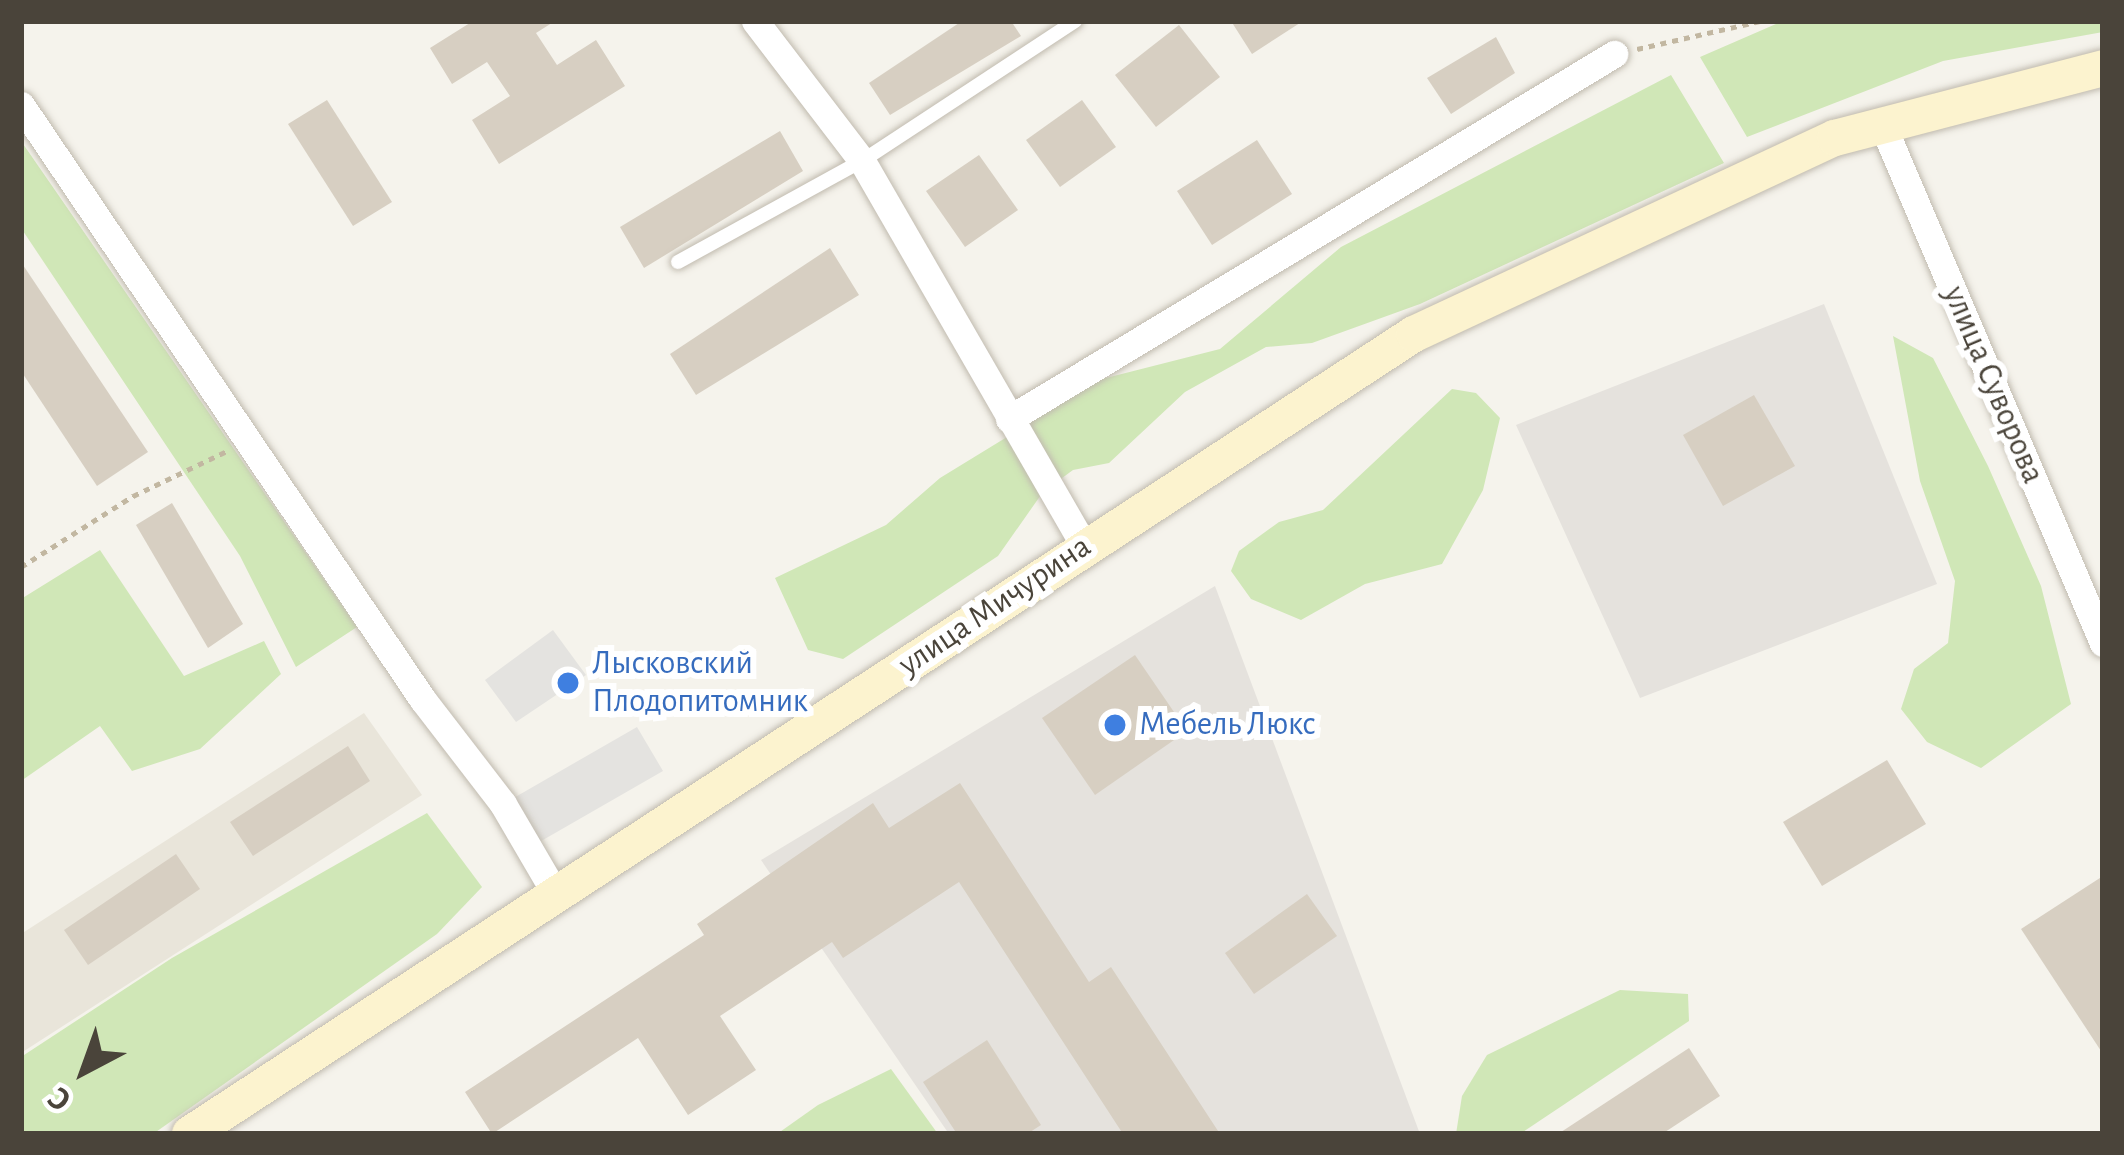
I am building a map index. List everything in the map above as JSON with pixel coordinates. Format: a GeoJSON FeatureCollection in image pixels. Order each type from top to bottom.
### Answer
{"type":"FeatureCollection","features":[{"type":"Feature","properties":{"kind":"main road","name":"улица Мичурина"},"geometry":{"type":"LineString","coordinates":[[196,1132],[1084,545],[1414,334],[1835,139],[2103,68]]}},
{"type":"Feature","properties":{"kind":"street"},"geometry":{"type":"LineString","coordinates":[[755,21],[862,161],[1084,545]]}},
{"type":"Feature","properties":{"kind":"street"},"geometry":{"type":"LineString","coordinates":[[1009,419],[1614,54]]}},
{"type":"Feature","properties":{"kind":"street"},"geometry":{"type":"LineString","coordinates":[[21,105],[503,804],[555,893]]}},
{"type":"Feature","properties":{"kind":"street","name":"улица Суворова"},"geometry":{"type":"LineString","coordinates":[[1883,126],[2103,643]]}},
{"type":"Feature","properties":{"kind":"lane"},"geometry":{"type":"LineString","coordinates":[[678,262],[862,161],[1075,21]]}},
{"type":"Feature","properties":{"kind":"path"},"geometry":{"type":"LineString","coordinates":[[1614,54],[1760,21]]}},
{"type":"Feature","properties":{"kind":"path"},"geometry":{"type":"LineString","coordinates":[[21,567],[133,496],[249,441]]}},
{"type":"Feature","properties":{"kind":"shaded area"},"geometry":{"type":"Polygon","coordinates":[[[1824,304],[1937,584],[1640,698],[1516,425],[1824,304]]]}},
{"type":"Feature","properties":{"kind":"shaded area"},"geometry":{"type":"Polygon","coordinates":[[[1215,586],[1420,1134],[949,1134],[761,860],[1215,586]]]}},
{"type":"Feature","properties":{"kind":"shaded area"},"geometry":{"type":"Polygon","coordinates":[[[553,630],[586,675],[516,722],[485,680],[553,630]]]}},
{"type":"Feature","properties":{"kind":"shaded area"},"geometry":{"type":"Polygon","coordinates":[[[364,713],[422,795],[21,1053],[21,934],[364,713]]]}},
{"type":"Feature","properties":{"kind":"shaded area"},"geometry":{"type":"Polygon","coordinates":[[[637,727],[663,771],[529,848],[503,804],[637,727]]]}},
{"type":"Feature","properties":{"kind":"green space"},"geometry":{"type":"Polygon","coordinates":[[[1783,21],[2103,21],[2103,32],[1943,61],[1747,137],[1700,57],[1783,21]]]}},
{"type":"Feature","properties":{"kind":"green space"},"geometry":{"type":"Polygon","coordinates":[[[1671,75],[1724,163],[1420,304],[1312,343],[1266,347],[1185,392],[1109,463],[1073,470],[1043,492],[998,556],[843,659],[808,650],[775,578],[886,525],[940,478],[1102,379],[1220,349],[1341,247],[1671,75]]]}},
{"type":"Feature","properties":{"kind":"green space"},"geometry":{"type":"Polygon","coordinates":[[[21,141],[357,627],[296,667],[240,556],[21,228],[21,141]]]}},
{"type":"Feature","properties":{"kind":"green space"},"geometry":{"type":"Polygon","coordinates":[[[1893,336],[1933,358],[1988,466],[2041,586],[2071,704],[1981,768],[1927,742],[1901,709],[1914,669],[1948,643],[1955,581],[1920,481],[1893,336]]]}},
{"type":"Feature","properties":{"kind":"green space"},"geometry":{"type":"Polygon","coordinates":[[[1452,389],[1476,393],[1500,418],[1483,490],[1442,564],[1365,584],[1301,620],[1251,599],[1231,571],[1239,551],[1279,522],[1323,510],[1452,389]]]}},
{"type":"Feature","properties":{"kind":"green space"},"geometry":{"type":"Polygon","coordinates":[[[100,550],[184,676],[264,641],[281,674],[200,749],[132,771],[100,726],[21,781],[21,599],[100,550]]]}},
{"type":"Feature","properties":{"kind":"green space"},"geometry":{"type":"Polygon","coordinates":[[[427,813],[482,887],[437,934],[153,1134],[21,1134],[21,1057],[172,958],[427,813]]]}},
{"type":"Feature","properties":{"kind":"green space"},"geometry":{"type":"Polygon","coordinates":[[[1620,990],[1688,994],[1689,1021],[1520,1134],[1456,1134],[1462,1096],[1487,1055],[1620,990]]]}},
{"type":"Feature","properties":{"kind":"green space"},"geometry":{"type":"Polygon","coordinates":[[[891,1069],[938,1134],[777,1134],[818,1105],[891,1069]]]}},
{"type":"Feature","properties":{"kind":"building"},"geometry":{"type":"Polygon","coordinates":[[[473,21],[555,21],[536,33],[557,65],[596,40],[625,86],[499,164],[472,120],[510,96],[487,62],[452,84],[430,48],[473,21]]]}},
{"type":"Feature","properties":{"kind":"building"},"geometry":{"type":"Polygon","coordinates":[[[962,21],[1011,21],[1021,36],[890,115],[869,83],[962,21]]]}},
{"type":"Feature","properties":{"kind":"building"},"geometry":{"type":"Polygon","coordinates":[[[1231,21],[1303,21],[1252,54],[1231,21]]]}},
{"type":"Feature","properties":{"kind":"building"},"geometry":{"type":"Polygon","coordinates":[[[1179,25],[1220,77],[1156,127],[1115,75],[1179,25]]]}},
{"type":"Feature","properties":{"kind":"building"},"geometry":{"type":"Polygon","coordinates":[[[1496,37],[1515,73],[1451,114],[1427,78],[1496,37]]]}},
{"type":"Feature","properties":{"kind":"building"},"geometry":{"type":"Polygon","coordinates":[[[327,100],[392,202],[353,226],[288,124],[327,100]]]}},
{"type":"Feature","properties":{"kind":"building"},"geometry":{"type":"Polygon","coordinates":[[[1082,100],[1116,147],[1060,187],[1026,140],[1082,100]]]}},
{"type":"Feature","properties":{"kind":"building"},"geometry":{"type":"Polygon","coordinates":[[[780,131],[803,171],[644,268],[620,227],[780,131]]]}},
{"type":"Feature","properties":{"kind":"building"},"geometry":{"type":"Polygon","coordinates":[[[1257,140],[1292,194],[1212,245],[1177,191],[1257,140]]]}},
{"type":"Feature","properties":{"kind":"building"},"geometry":{"type":"Polygon","coordinates":[[[979,155],[1018,210],[965,247],[926,191],[979,155]]]}},
{"type":"Feature","properties":{"kind":"building"},"geometry":{"type":"Polygon","coordinates":[[[830,248],[859,295],[696,395],[670,354],[830,248]]]}},
{"type":"Feature","properties":{"kind":"building"},"geometry":{"type":"Polygon","coordinates":[[[21,262],[148,452],[97,486],[21,371],[21,262]]]}},
{"type":"Feature","properties":{"kind":"building"},"geometry":{"type":"Polygon","coordinates":[[[1754,395],[1795,466],[1723,506],[1683,435],[1754,395]]]}},
{"type":"Feature","properties":{"kind":"building"},"geometry":{"type":"Polygon","coordinates":[[[172,503],[243,624],[208,648],[136,525],[172,503]]]}},
{"type":"Feature","properties":{"kind":"building","name":"Мебель Люкс"},"geometry":{"type":"Polygon","coordinates":[[[1135,655],[1187,731],[1095,795],[1042,718],[1135,655]]]}},
{"type":"Feature","properties":{"kind":"building"},"geometry":{"type":"Polygon","coordinates":[[[348,746],[370,781],[253,856],[230,822],[348,746]]]}},
{"type":"Feature","properties":{"kind":"building"},"geometry":{"type":"Polygon","coordinates":[[[1887,760],[1926,824],[1822,886],[1783,822],[1887,760]]]}},
{"type":"Feature","properties":{"kind":"building"},"geometry":{"type":"Polygon","coordinates":[[[960,783],[1089,982],[1111,967],[1220,1134],[1123,1134],[959,882],[843,958],[832,942],[720,1016],[756,1070],[688,1115],[638,1038],[492,1134],[465,1092],[704,935],[697,924],[873,803],[889,828],[960,783]]]}},
{"type":"Feature","properties":{"kind":"building"},"geometry":{"type":"Polygon","coordinates":[[[176,854],[200,889],[88,965],[64,930],[176,854]]]}},
{"type":"Feature","properties":{"kind":"building"},"geometry":{"type":"Polygon","coordinates":[[[2103,876],[2103,1054],[2021,929],[2103,876]]]}},
{"type":"Feature","properties":{"kind":"building"},"geometry":{"type":"Polygon","coordinates":[[[1307,894],[1337,936],[1254,994],[1225,953],[1307,894]]]}},
{"type":"Feature","properties":{"kind":"building"},"geometry":{"type":"Polygon","coordinates":[[[987,1040],[1041,1125],[1027,1134],[957,1134],[923,1082],[987,1040]]]}},
{"type":"Feature","properties":{"kind":"building"},"geometry":{"type":"Polygon","coordinates":[[[1689,1048],[1720,1096],[1662,1134],[1558,1134],[1689,1048]]]}},
{"type":"Feature","properties":{"kind":"place","name":"Лысковский Плодопитомник"},"geometry":{"type":"Point","coordinates":[568,683]}},
{"type":"Feature","properties":{"kind":"place","name":"Мебель Люкс"},"geometry":{"type":"Point","coordinates":[1115,725]}}]}
